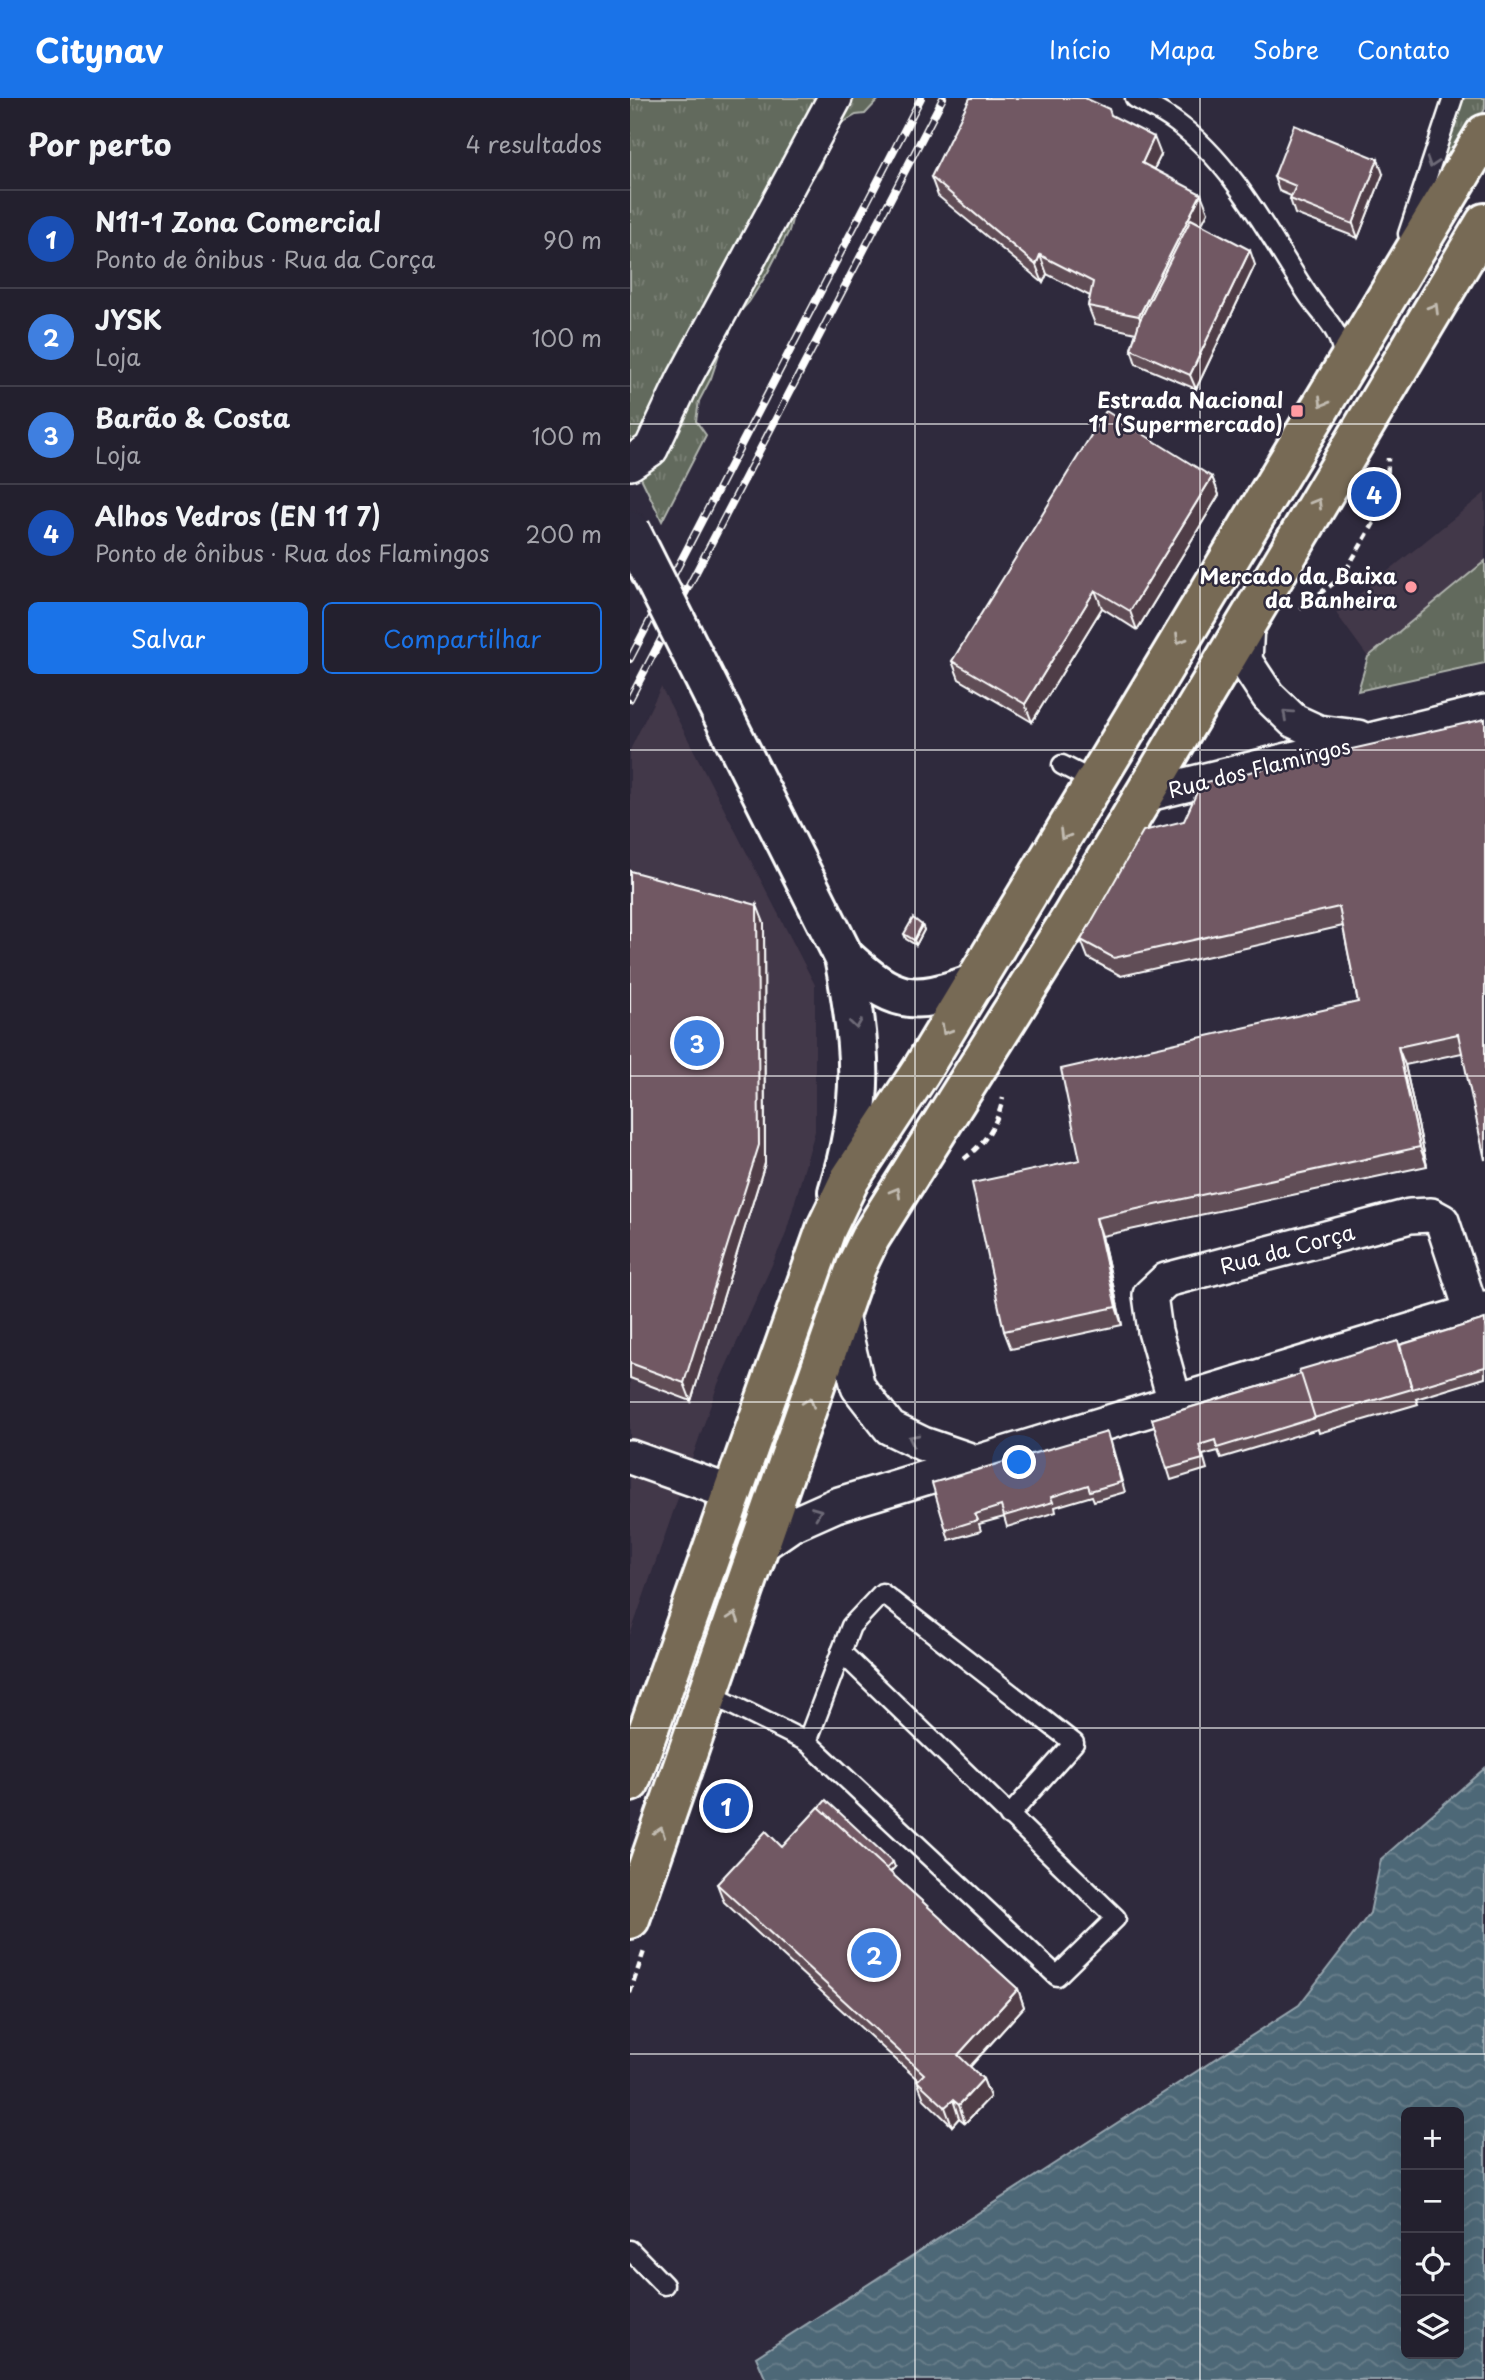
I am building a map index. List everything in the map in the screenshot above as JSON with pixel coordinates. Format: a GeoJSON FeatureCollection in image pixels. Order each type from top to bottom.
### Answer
{"type":"FeatureCollection","features":[{"type":"Feature","properties":{"kind":"main road"},"geometry":{"type":"LineString","coordinates":[[826,1229],[850,1179],[975,983],[1078,774],[1342,370],[1485,134]]}},
{"type":"Feature","properties":{"kind":"main road"},"geometry":{"type":"LineString","coordinates":[[639,1931],[708,1693],[865,1247],[902,1182],[994,1041],[1144,795],[1485,223]]}},
{"type":"Feature","properties":{"kind":"main road"},"geometry":{"type":"LineString","coordinates":[[630,530],[844,957],[858,1038],[860,1082],[849,1157],[826,1229],[630,1782]]}},
{"type":"Feature","properties":{"kind":"main road"},"geometry":{"type":"LineString","coordinates":[[844,957],[874,984],[898,996],[920,999],[941,996],[975,983]]}},
{"type":"Feature","properties":{"kind":"street"},"geometry":{"type":"LineString","coordinates":[[630,463],[651,449],[683,381],[835,98]]}},
{"type":"Feature","properties":{"kind":"street","name":"Rua dos Flamingos"},"geometry":{"type":"LineString","coordinates":[[1247,624],[1245,661],[1268,696],[1294,721],[1318,732],[1374,738]]}},
{"type":"Feature","properties":{"kind":"street","name":"Rua dos Flamingos"},"geometry":{"type":"LineString","coordinates":[[1144,795],[1485,712]]}},
{"type":"Feature","properties":{"kind":"street","name":"Rua da Corça"},"geometry":{"type":"LineString","coordinates":[[759,1548],[808,1515],[1479,1310],[1442,1221],[1431,1215],[1410,1216],[1166,1280],[1150,1295],[1155,1331],[1175,1402]]}},
{"type":"Feature","properties":{"kind":"street"},"geometry":{"type":"LineString","coordinates":[[840,1312],[858,1388],[890,1428],[923,1444],[976,1462]]}},
{"type":"Feature","properties":{"kind":"street"},"geometry":{"type":"LineString","coordinates":[[630,1457],[732,1493]]}},
{"type":"Feature","properties":{"kind":"lane"},"geometry":{"type":"LineString","coordinates":[[1135,98],[1178,123],[1245,196],[1308,296],[1334,326],[1343,349],[1342,370]]}},
{"type":"Feature","properties":{"kind":"lane"},"geometry":{"type":"LineString","coordinates":[[1334,326],[1355,328],[1382,304],[1453,98]]}},
{"type":"Feature","properties":{"kind":"lane"},"geometry":{"type":"LineString","coordinates":[[807,1742],[851,1626],[882,1593],[1074,1743],[1009,1816]]}},
{"type":"Feature","properties":{"kind":"lane"},"geometry":{"type":"LineString","coordinates":[[708,1693],[807,1742],[1057,1976],[1116,1918],[841,1652]]}},
{"type":"Feature","properties":{"kind":"lane"},"geometry":{"type":"LineString","coordinates":[[630,2250],[664,2285]]}},
{"type":"Feature","properties":{"kind":"path"},"geometry":{"type":"LineString","coordinates":[[1294,612],[1342,577],[1387,500],[1388,448]]}},
{"type":"Feature","properties":{"kind":"path"},"geometry":{"type":"LineString","coordinates":[[961,1162],[980,1147],[998,1121],[1003,1095]]}},
{"type":"Feature","properties":{"kind":"path"},"geometry":{"type":"LineString","coordinates":[[630,1993],[639,1931]]}},
{"type":"Feature","properties":{"kind":"shaded area","name":"Mercado da Baixa da Banheira"},"geometry":{"type":"Polygon","coordinates":[[[1485,493],[1485,561],[1368,657],[1336,613],[1485,493]]]}},
{"type":"Feature","properties":{"kind":"shaded area"},"geometry":{"type":"Polygon","coordinates":[[[661,687],[815,985],[815,1131],[785,1236],[718,1384],[630,1635],[630,750],[661,687]]]}},
{"type":"Feature","properties":{"kind":"green space"},"geometry":{"type":"Polygon","coordinates":[[[630,98],[880,98],[865,114],[856,115],[835,127],[819,169],[798,197],[789,231],[768,272],[749,302],[729,324],[711,378],[699,401],[696,421],[706,435],[662,521],[630,455],[630,98]]]}},
{"type":"Feature","properties":{"kind":"green space"},"geometry":{"type":"Polygon","coordinates":[[[1462,98],[1485,98],[1485,109],[1427,205],[1462,98]]]}},
{"type":"Feature","properties":{"kind":"green space"},"geometry":{"type":"Polygon","coordinates":[[[1485,561],[1485,663],[1358,691],[1368,657],[1485,561]]]}},
{"type":"Feature","properties":{"kind":"water"},"geometry":{"type":"Polygon","coordinates":[[[1485,1768],[1485,2380],[766,2380],[756,2357],[1299,2005],[1370,1913],[1381,1859],[1485,1768]]]}},
{"type":"Feature","properties":{"kind":"building"},"geometry":{"type":"Polygon","coordinates":[[[970,98],[1085,98],[1109,109],[1111,115],[1154,137],[1142,163],[1201,194],[1139,316],[1088,306],[1093,282],[1040,255],[1036,265],[931,177],[970,98]]]}},
{"type":"Feature","properties":{"kind":"building"},"geometry":{"type":"Polygon","coordinates":[[[1294,125],[1378,159],[1353,224],[1290,199],[1296,186],[1274,177],[1294,125]]]}},
{"type":"Feature","properties":{"kind":"building"},"geometry":{"type":"Polygon","coordinates":[[[1191,219],[1250,250],[1190,375],[1131,349],[1140,320],[1191,219]]]}},
{"type":"Feature","properties":{"kind":"building"},"geometry":{"type":"Polygon","coordinates":[[[1106,411],[1212,477],[1130,611],[1095,590],[1025,704],[952,661],[1106,411]]]}},
{"type":"Feature","properties":{"kind":"building"},"geometry":{"type":"Polygon","coordinates":[[[1485,719],[1485,1160],[1458,1034],[1398,1047],[1420,1147],[1096,1218],[1116,1307],[1004,1331],[972,1183],[1080,1160],[1061,1069],[1358,1002],[1339,907],[1114,958],[1081,940],[1143,831],[1184,821],[1201,783],[1485,719]]]}},
{"type":"Feature","properties":{"kind":"building"},"geometry":{"type":"Polygon","coordinates":[[[630,871],[757,905],[759,1145],[684,1383],[630,1363],[630,871]]]}},
{"type":"Feature","properties":{"kind":"building"},"geometry":{"type":"Polygon","coordinates":[[[913,918],[922,925],[914,940],[904,934],[913,918]]]}},
{"type":"Feature","properties":{"kind":"building"},"geometry":{"type":"Polygon","coordinates":[[[1485,1319],[1485,1367],[1412,1389],[1400,1345],[1485,1319]]]}},
{"type":"Feature","properties":{"kind":"building"},"geometry":{"type":"Polygon","coordinates":[[[1398,1341],[1412,1389],[1314,1418],[1299,1370],[1398,1341]]]}},
{"type":"Feature","properties":{"kind":"building"},"geometry":{"type":"Polygon","coordinates":[[[1301,1374],[1315,1418],[1217,1448],[1215,1440],[1199,1445],[1203,1459],[1167,1469],[1152,1419],[1301,1374]]]}},
{"type":"Feature","properties":{"kind":"building"},"geometry":{"type":"Polygon","coordinates":[[[1107,1432],[1121,1482],[1090,1491],[1088,1485],[1051,1497],[1053,1502],[1004,1516],[1001,1506],[975,1514],[978,1520],[946,1530],[932,1483],[1107,1432]]]}},
{"type":"Feature","properties":{"kind":"building"},"geometry":{"type":"Polygon","coordinates":[[[826,1800],[893,1862],[886,1869],[819,1808],[826,1800]]]}},
{"type":"Feature","properties":{"kind":"building"},"geometry":{"type":"Polygon","coordinates":[[[819,1807],[1018,1989],[958,2055],[983,2079],[959,2105],[953,2100],[945,2107],[917,2081],[924,2074],[717,1884],[766,1831],[782,1847],[819,1807]]]}},
{"type":"Feature","properties":{"kind":"railway"},"geometry":{"type":"LineString","coordinates":[[630,659],[921,98]]}},
{"type":"Feature","properties":{"kind":"railway"},"geometry":{"type":"LineString","coordinates":[[630,699],[943,98]]}},
{"type":"Feature","properties":{"kind":"place","name":"Estrada Nacional 11 (Supermercado)"},"geometry":{"type":"Point","coordinates":[1297,411]}},
{"type":"Feature","properties":{"kind":"place","name":"Alhos Vedros (EN 11 7)"},"geometry":{"type":"Point","coordinates":[1374,494]}},
{"type":"Feature","properties":{"kind":"place","name":"Mercado da Baixa da Banheira"},"geometry":{"type":"Point","coordinates":[1411,587]}},
{"type":"Feature","properties":{"kind":"place","name":"Barão & Costa"},"geometry":{"type":"Point","coordinates":[697,1043]}},
{"type":"Feature","properties":{"kind":"place","name":"N11-1 Zona Comercial"},"geometry":{"type":"Point","coordinates":[726,1806]}},
{"type":"Feature","properties":{"kind":"place","name":"JYSK"},"geometry":{"type":"Point","coordinates":[874,1955]}}]}
